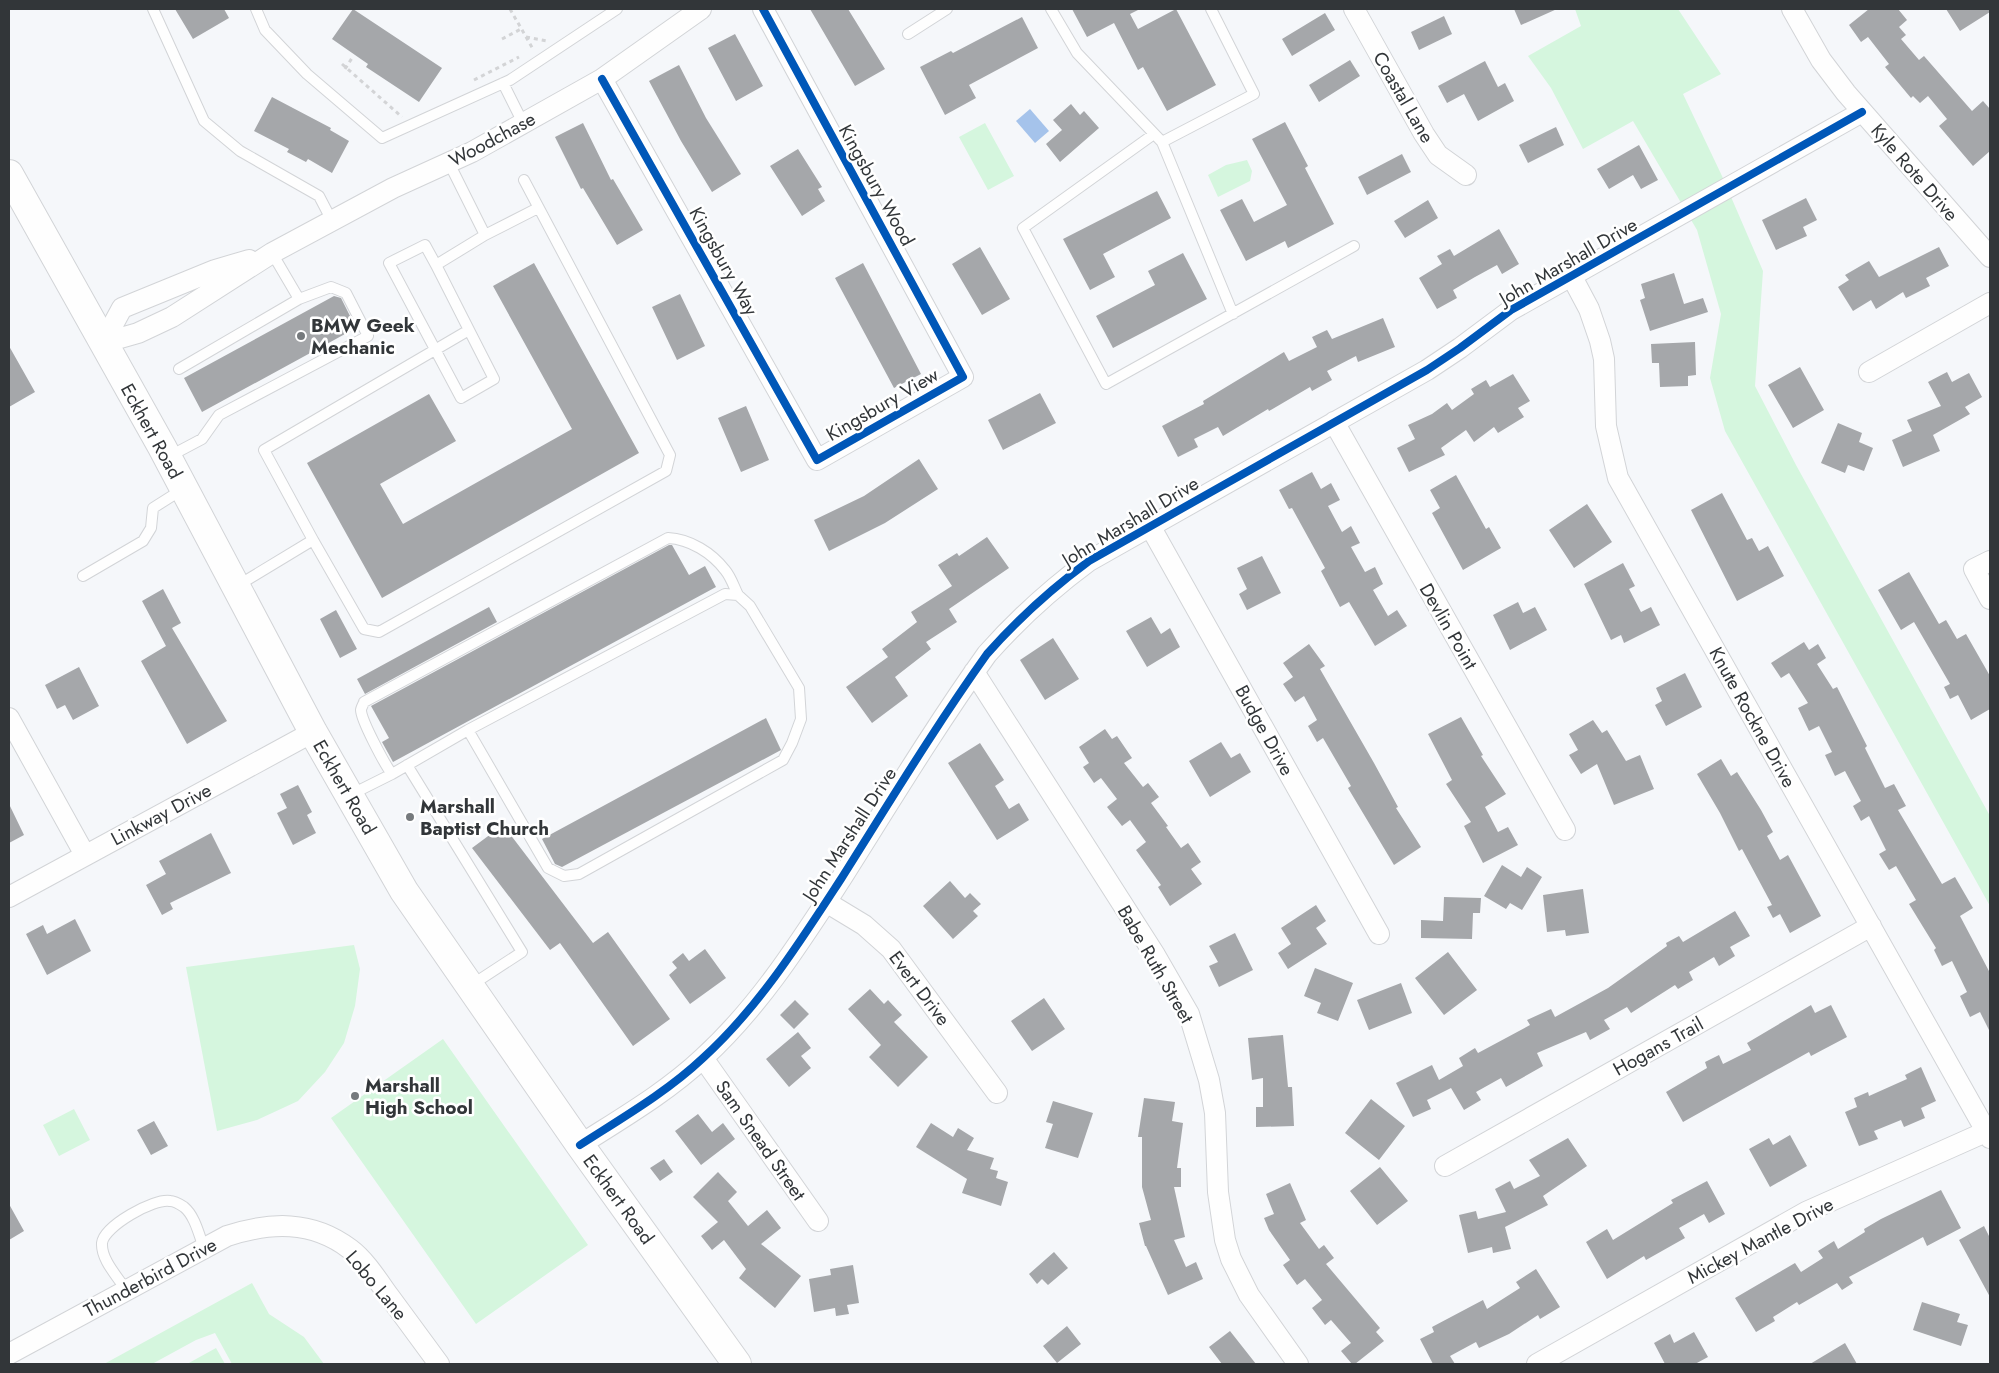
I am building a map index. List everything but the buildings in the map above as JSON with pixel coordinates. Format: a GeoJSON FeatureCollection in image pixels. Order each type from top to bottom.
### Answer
{"type":"FeatureCollection","features":[{"type":"Feature","properties":{"kind":"main road","name":"Eckhert Road"},"geometry":{"type":"LineString","coordinates":[[9,174],[20,204],[103,343],[184,488],[313,732],[404,891],[580,1145],[737,1364]]}},
{"type":"Feature","properties":{"kind":"street","name":"Kingsbury Wood"},"geometry":{"type":"LineString","coordinates":[[762,9],[963,377]]}},
{"type":"Feature","properties":{"kind":"street","name":"Coastal Lane"},"geometry":{"type":"LineString","coordinates":[[1354,9],[1424,134],[1438,155],[1466,175]]}},
{"type":"Feature","properties":{"kind":"street","name":"Kyle Rote Drive"},"geometry":{"type":"LineString","coordinates":[[1792,9],[1821,60],[1862,112],[1990,258]]}},
{"type":"Feature","properties":{"kind":"street","name":"Woodchase"},"geometry":{"type":"LineString","coordinates":[[103,343],[138,333],[172,317],[272,253],[393,188],[449,162],[523,123],[602,79],[696,10]]}},
{"type":"Feature","properties":{"kind":"street","name":"Kingsbury Way"},"geometry":{"type":"LineString","coordinates":[[602,79],[817,460]]}},
{"type":"Feature","properties":{"kind":"street","name":"John Marshall Drive"},"geometry":{"type":"LineString","coordinates":[[580,1145],[632,1112],[703,1058],[759,998],[826,902],[974,672],[1017,619],[1047,592],[1089,560],[1427,370],[1511,310],[1862,112]]}},
{"type":"Feature","properties":{"kind":"street","name":"Woodchase"},"geometry":{"type":"LineString","coordinates":[[103,343],[122,308],[215,270],[272,253]]}},
{"type":"Feature","properties":{"kind":"street","name":"Knute Rockne Drive"},"geometry":{"type":"LineString","coordinates":[[1572,277],[1589,309],[1600,341],[1604,359],[1606,426],[1618,478],[1989,1133]]}},
{"type":"Feature","properties":{"kind":"street"},"geometry":{"type":"LineString","coordinates":[[1869,372],[1990,303]]}},
{"type":"Feature","properties":{"kind":"street","name":"Kingsbury View"},"geometry":{"type":"LineString","coordinates":[[817,460],[963,377]]}},
{"type":"Feature","properties":{"kind":"street","name":"Devlin Point"},"geometry":{"type":"LineString","coordinates":[[1334,422],[1565,830]]}},
{"type":"Feature","properties":{"kind":"street","name":"Budge Drive"},"geometry":{"type":"LineString","coordinates":[[1150,526],[1379,934]]}},
{"type":"Feature","properties":{"kind":"street"},"geometry":{"type":"LineString","coordinates":[[1982,565],[1990,599]]}},
{"type":"Feature","properties":{"kind":"street","name":"Babe Ruth Street"},"geometry":{"type":"LineString","coordinates":[[974,672],[1155,955],[1189,1014],[1209,1080],[1215,1113],[1218,1192],[1224,1240],[1249,1295],[1298,1364]]}},
{"type":"Feature","properties":{"kind":"street"},"geometry":{"type":"LineString","coordinates":[[9,718],[85,855]]}},
{"type":"Feature","properties":{"kind":"street","name":"Linkway Drive"},"geometry":{"type":"LineString","coordinates":[[9,897],[313,732]]}},
{"type":"Feature","properties":{"kind":"street","name":"Evert Drive"},"geometry":{"type":"LineString","coordinates":[[826,902],[864,925],[891,949],[997,1093]]}},
{"type":"Feature","properties":{"kind":"street","name":"Hogans Trail"},"geometry":{"type":"LineString","coordinates":[[1445,1166],[1871,926]]}},
{"type":"Feature","properties":{"kind":"street","name":"Sam Snead Street"},"geometry":{"type":"LineString","coordinates":[[703,1058],[818,1221]]}},
{"type":"Feature","properties":{"kind":"street","name":"Mickey Mantle Drive"},"geometry":{"type":"LineString","coordinates":[[1537,1364],[1806,1212],[1989,1133]]}},
{"type":"Feature","properties":{"kind":"street","name":"Thunderbird Drive"},"geometry":{"type":"LineString","coordinates":[[9,1354],[227,1236],[249,1229],[284,1225],[299,1228]]}},
{"type":"Feature","properties":{"kind":"street","name":"Lobo Lane"},"geometry":{"type":"LineString","coordinates":[[299,1228],[327,1235],[352,1250],[372,1273],[439,1364]]}},
{"type":"Feature","properties":{"kind":"lane"},"geometry":{"type":"LineString","coordinates":[[153,9],[204,122],[240,151],[319,196],[332,221]]}},
{"type":"Feature","properties":{"kind":"lane"},"geometry":{"type":"LineString","coordinates":[[256,9],[265,30],[307,74],[382,138],[504,83],[618,9]]}},
{"type":"Feature","properties":{"kind":"lane"},"geometry":{"type":"LineString","coordinates":[[908,34],[947,9]]}},
{"type":"Feature","properties":{"kind":"lane"},"geometry":{"type":"LineString","coordinates":[[1050,9],[1077,54],[1162,142],[1233,314]]}},
{"type":"Feature","properties":{"kind":"lane"},"geometry":{"type":"LineString","coordinates":[[1162,142],[1254,94],[1211,9]]}},
{"type":"Feature","properties":{"kind":"lane"},"geometry":{"type":"LineString","coordinates":[[504,83],[523,123]]}},
{"type":"Feature","properties":{"kind":"lane"},"geometry":{"type":"LineString","coordinates":[[1154,134],[1023,228],[1106,384],[1354,246]]}},
{"type":"Feature","properties":{"kind":"lane"},"geometry":{"type":"LineString","coordinates":[[449,162],[485,235]]}},
{"type":"Feature","properties":{"kind":"lane"},"geometry":{"type":"LineString","coordinates":[[469,330],[264,450],[364,629],[379,632],[666,471],[670,455],[524,180]]}},
{"type":"Feature","properties":{"kind":"lane"},"geometry":{"type":"LineString","coordinates":[[436,265],[485,235],[538,208]]}},
{"type":"Feature","properties":{"kind":"lane"},"geometry":{"type":"LineString","coordinates":[[425,245],[436,265],[494,379],[461,398],[434,351],[389,263],[425,245]]}},
{"type":"Feature","properties":{"kind":"lane"},"geometry":{"type":"LineString","coordinates":[[272,253],[299,299]]}},
{"type":"Feature","properties":{"kind":"lane"},"geometry":{"type":"LineString","coordinates":[[167,458],[202,439],[219,415],[368,336],[346,293],[339,288],[331,287],[299,299],[179,369]]}},
{"type":"Feature","properties":{"kind":"lane"},"geometry":{"type":"LineString","coordinates":[[83,576],[143,541],[152,528],[153,508],[184,488]]}},
{"type":"Feature","properties":{"kind":"lane"},"geometry":{"type":"LineString","coordinates":[[392,774],[384,763],[363,719],[361,709],[364,702],[668,538],[690,542],[726,571],[738,595],[750,606],[799,688],[801,719],[783,760],[579,874],[564,876],[548,868],[468,730]]}},
{"type":"Feature","properties":{"kind":"lane"},"geometry":{"type":"LineString","coordinates":[[236,587],[313,540]]}},
{"type":"Feature","properties":{"kind":"lane"},"geometry":{"type":"LineString","coordinates":[[349,795],[392,774],[468,730],[725,594],[738,595]]}},
{"type":"Feature","properties":{"kind":"lane"},"geometry":{"type":"LineString","coordinates":[[407,764],[522,952],[469,987]]}},
{"type":"Feature","properties":{"kind":"lane"},"geometry":{"type":"LineString","coordinates":[[126,1290],[104,1254],[102,1244],[104,1235],[110,1228],[149,1205],[169,1200],[184,1207],[192,1218],[204,1248]]}},
{"type":"Feature","properties":{"kind":"path"},"geometry":{"type":"LineString","coordinates":[[510,9],[533,49]]}},
{"type":"Feature","properties":{"kind":"path"},"geometry":{"type":"LineString","coordinates":[[502,39],[521,29]]}},
{"type":"Feature","properties":{"kind":"path"},"geometry":{"type":"LineString","coordinates":[[525,37],[547,41]]}},
{"type":"Feature","properties":{"kind":"path"},"geometry":{"type":"LineString","coordinates":[[467,84],[555,37]]}},
{"type":"Feature","properties":{"kind":"path"},"geometry":{"type":"LineString","coordinates":[[345,69],[352,58]]}},
{"type":"Feature","properties":{"kind":"path"},"geometry":{"type":"LineString","coordinates":[[342,64],[345,69],[402,117],[408,117]]}},
{"type":"Feature","properties":{"kind":"green space"},"geometry":{"type":"Polygon","coordinates":[[[1575,9],[1678,9],[1721,74],[1683,94],[1722,176],[1763,271],[1755,386],[1796,465],[1990,816],[1990,906],[1725,431],[1710,378],[1721,314],[1697,230],[1633,121],[1583,149],[1551,88],[1528,56],[1581,26],[1575,9]]]}},
{"type":"Feature","properties":{"kind":"green space"},"geometry":{"type":"Polygon","coordinates":[[[985,123],[1014,176],[988,190],[959,137],[985,123]]]}},
{"type":"Feature","properties":{"kind":"green space"},"geometry":{"type":"Polygon","coordinates":[[[1247,160],[1252,171],[1250,181],[1218,197],[1208,175],[1226,165],[1247,160]]]}},
{"type":"Feature","properties":{"kind":"green space"},"geometry":{"type":"Polygon","coordinates":[[[354,945],[360,969],[355,1006],[344,1043],[325,1072],[298,1101],[257,1120],[217,1131],[186,967],[354,945]]]}},
{"type":"Feature","properties":{"kind":"green space"},"geometry":{"type":"Polygon","coordinates":[[[443,1039],[588,1245],[476,1324],[331,1118],[443,1039]]]}},
{"type":"Feature","properties":{"kind":"green space"},"geometry":{"type":"Polygon","coordinates":[[[74,1109],[90,1140],[59,1156],[43,1125],[74,1109]]]}},
{"type":"Feature","properties":{"kind":"green space"},"geometry":{"type":"Polygon","coordinates":[[[252,1283],[269,1314],[304,1337],[324,1364],[232,1364],[215,1333],[196,1340],[152,1364],[104,1364],[252,1283]]]}},
{"type":"Feature","properties":{"kind":"green space"},"geometry":{"type":"Polygon","coordinates":[[[216,1348],[225,1364],[187,1364],[216,1348]]]}},
{"type":"Feature","properties":{"kind":"water"},"geometry":{"type":"Polygon","coordinates":[[[1030,109],[1049,131],[1035,143],[1016,121],[1030,109]]]}},
{"type":"Feature","properties":{"kind":"cycle path"},"geometry":{"type":"LineString","coordinates":[[602,79],[817,460],[963,377],[763,9]]}},
{"type":"Feature","properties":{"kind":"cycle path"},"geometry":{"type":"LineString","coordinates":[[580,1145],[644,1104],[689,1070],[723,1038],[760,996],[810,926],[931,737],[987,654],[1035,605],[1061,582],[1089,561],[1427,370],[1511,310],[1862,112]]}},
{"type":"Feature","properties":{"kind":"place","name":"BMW Geek Mechanic"},"geometry":{"type":"Point","coordinates":[301,336]}},
{"type":"Feature","properties":{"kind":"place","name":"Marshall Baptist Church"},"geometry":{"type":"Point","coordinates":[410,817]}},
{"type":"Feature","properties":{"kind":"place","name":"Marshall High School"},"geometry":{"type":"Point","coordinates":[355,1096]}}]}
